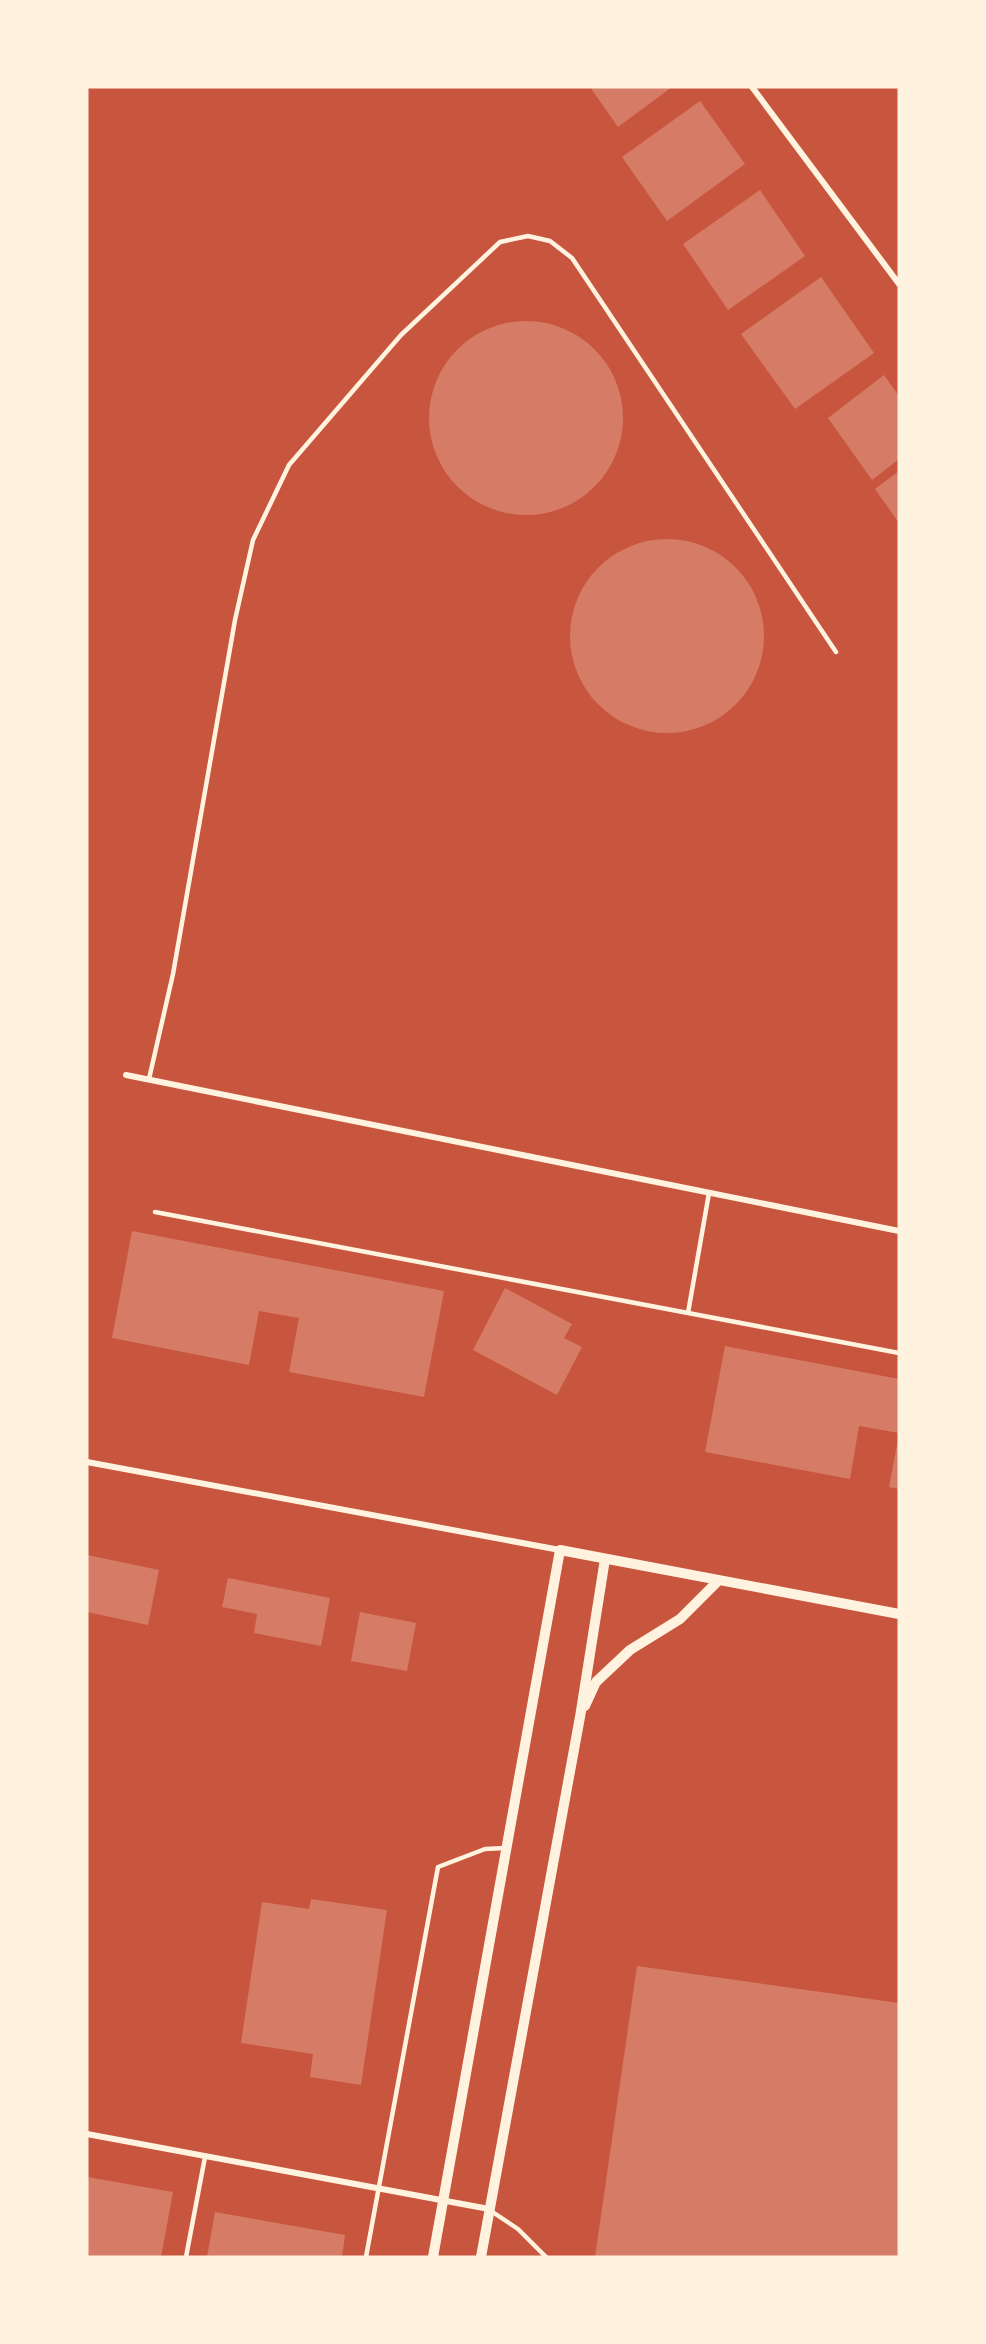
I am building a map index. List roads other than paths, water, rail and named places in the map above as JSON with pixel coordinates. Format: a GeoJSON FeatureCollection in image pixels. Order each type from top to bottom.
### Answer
{"type":"FeatureCollection","features":[{"type":"Feature","properties":{"kind":"street"},"geometry":{"type":"LineString","coordinates":[[752,87],[899,284]]}},
{"type":"Feature","properties":{"kind":"street"},"geometry":{"type":"LineString","coordinates":[[126,1075],[899,1231]]}},
{"type":"Feature","properties":{"kind":"street"},"geometry":{"type":"LineString","coordinates":[[87,1462],[899,1614]]}},
{"type":"Feature","properties":{"kind":"street"},"geometry":{"type":"LineString","coordinates":[[433,2257],[560,1550]]}},
{"type":"Feature","properties":{"kind":"street"},"geometry":{"type":"LineString","coordinates":[[480,2257],[580,1717],[605,1559]]}},
{"type":"Feature","properties":{"kind":"street"},"geometry":{"type":"LineString","coordinates":[[580,1717],[596,1683],[630,1650],[680,1619],[718,1580]]}},
{"type":"Feature","properties":{"kind":"street"},"geometry":{"type":"LineString","coordinates":[[87,2134],[489,2209]]}},
{"type":"Feature","properties":{"kind":"lane"},"geometry":{"type":"LineString","coordinates":[[149,1079],[173,974],[235,620],[253,540],[289,465],[401,335],[501,242],[528,236],[550,241],[572,258],[836,652]]}},
{"type":"Feature","properties":{"kind":"lane"},"geometry":{"type":"LineString","coordinates":[[688,1313],[709,1193]]}},
{"type":"Feature","properties":{"kind":"lane"},"geometry":{"type":"LineString","coordinates":[[155,1212],[899,1353]]}},
{"type":"Feature","properties":{"kind":"lane"},"geometry":{"type":"LineString","coordinates":[[366,2257],[438,1867],[485,1849],[508,1848]]}},
{"type":"Feature","properties":{"kind":"lane"},"geometry":{"type":"LineString","coordinates":[[186,2257],[205,2157]]}},
{"type":"Feature","properties":{"kind":"lane"},"geometry":{"type":"LineString","coordinates":[[489,2209],[518,2229],[546,2257]]}}]}
